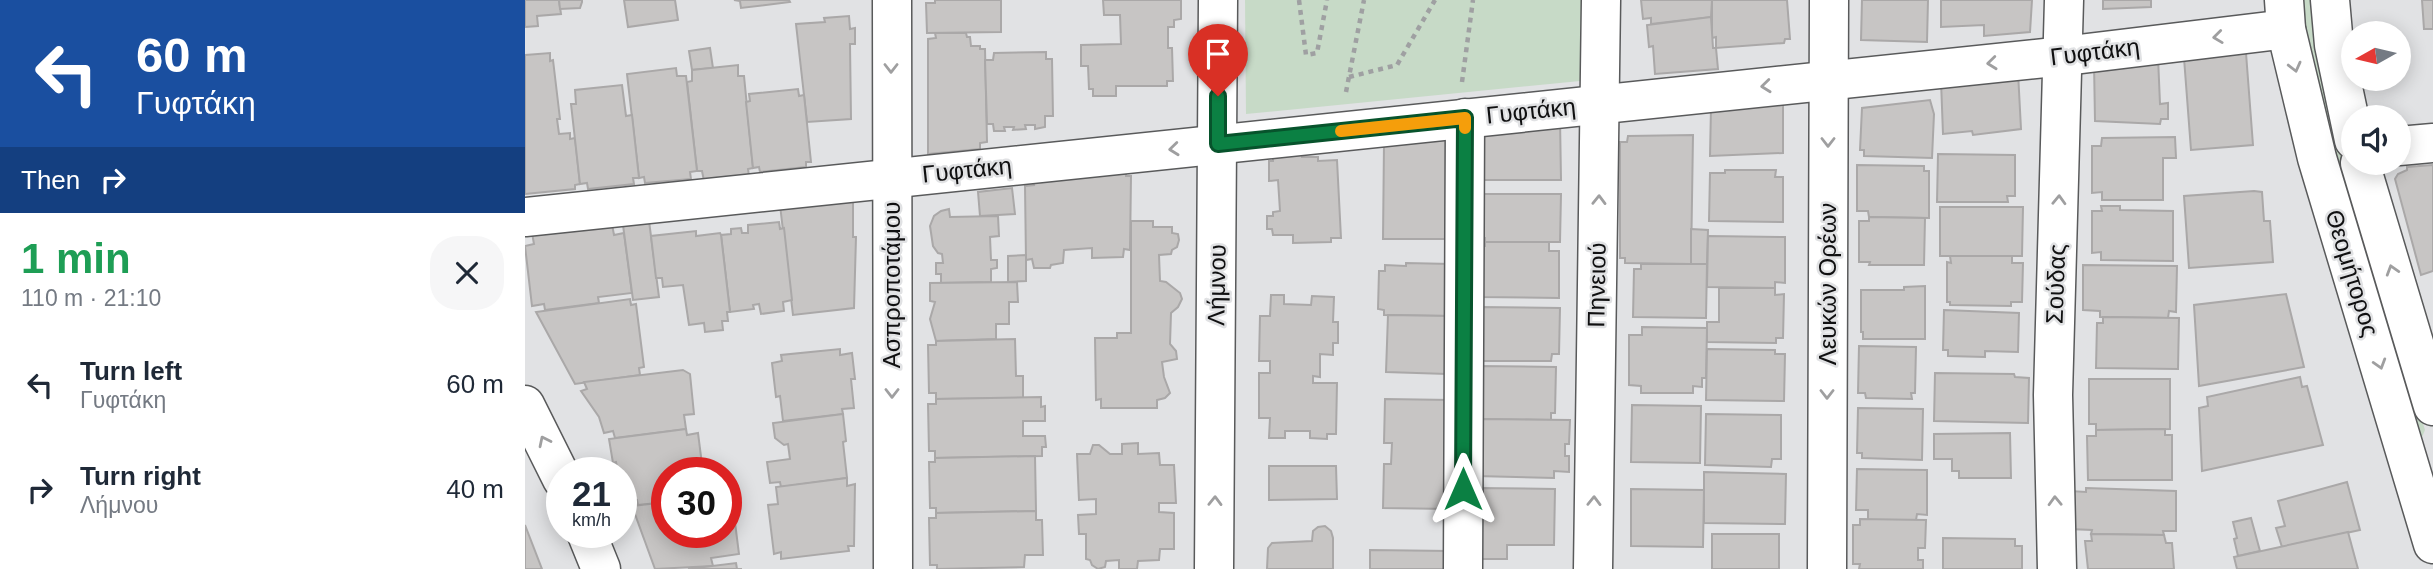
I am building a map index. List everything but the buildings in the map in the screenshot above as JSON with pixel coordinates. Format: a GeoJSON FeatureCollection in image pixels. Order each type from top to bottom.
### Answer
{"type":"FeatureCollection","features":[{"type":"Feature","properties":{"kind":"street","name":"Ασπροποτάμου"},"geometry":{"type":"LineString","coordinates":[[892,0],[893,569]]}},
{"type":"Feature","properties":{"kind":"street","name":"Λήμνου"},"geometry":{"type":"LineString","coordinates":[[1214,569],[1218,0]]}},
{"type":"Feature","properties":{"kind":"street","name":"Πηνειού"},"geometry":{"type":"LineString","coordinates":[[1593,569],[1601,0]]}},
{"type":"Feature","properties":{"kind":"street","name":"Λευκών Ορέων"},"geometry":{"type":"LineString","coordinates":[[1827,569],[1829,0]]}},
{"type":"Feature","properties":{"kind":"street","name":"Σούδας"},"geometry":{"type":"LineString","coordinates":[[2057,569],[2053,395],[2064,0]]}},
{"type":"Feature","properties":{"kind":"street"},"geometry":{"type":"LineString","coordinates":[[2330,0],[2333,45],[2346,105]]}},
{"type":"Feature","properties":{"kind":"street","name":"Γυφτάκη"},"geometry":{"type":"LineString","coordinates":[[525,217],[2064,56],[2285,14]]}},
{"type":"Feature","properties":{"kind":"street","name":"Θεομήτορος"},"geometry":{"type":"LineString","coordinates":[[2285,14],[2317,158],[2425,487],[2433,544]]}},
{"type":"Feature","properties":{"kind":"street"},"geometry":{"type":"LineString","coordinates":[[1463,569],[1465,118]]}},
{"type":"Feature","properties":{"kind":"street"},"geometry":{"type":"LineString","coordinates":[[2411,145],[2433,143]]}},
{"type":"Feature","properties":{"kind":"street","name":"Θεομήτορος"},"geometry":{"type":"LineString","coordinates":[[2364,175],[2433,406]]}},
{"type":"Feature","properties":{"kind":"street"},"geometry":{"type":"LineString","coordinates":[[525,405],[552,457]]}},
{"type":"Feature","properties":{"kind":"street"},"geometry":{"type":"LineString","coordinates":[[592,548],[601,569]]}},
{"type":"Feature","properties":{"kind":"path"},"geometry":{"type":"LineString","coordinates":[[1299,0],[1306,55],[1312,55],[1317,53],[1327,0]]}},
{"type":"Feature","properties":{"kind":"path"},"geometry":{"type":"LineString","coordinates":[[1341,131],[1348,78],[1364,0]]}},
{"type":"Feature","properties":{"kind":"path"},"geometry":{"type":"LineString","coordinates":[[1348,78],[1397,65],[1435,0]]}},
{"type":"Feature","properties":{"kind":"path"},"geometry":{"type":"LineString","coordinates":[[1465,118],[1461,75],[1473,0]]}},
{"type":"Feature","properties":{"kind":"green space"},"geometry":{"type":"Polygon","coordinates":[[[1245,0],[1582,0],[1580,81],[1246,114],[1245,0]]]}},
{"type":"Feature","properties":{"kind":"green space"},"geometry":{"type":"Polygon","coordinates":[[[2300,0],[2317,0],[2341,151],[2341,175],[2347,175],[2425,430],[2422,437],[2416,433],[2325,164],[2300,0]]]}},
{"type":"Feature","properties":{"kind":"slow traffic"},"geometry":{"type":"LineString","coordinates":[[1341,131],[1465,118],[1465,128]]}},
{"type":"Feature","properties":{"kind":"route"},"geometry":{"type":"LineString","coordinates":[[1218,96],[1218,144],[1465,118],[1463,489]]}}]}
